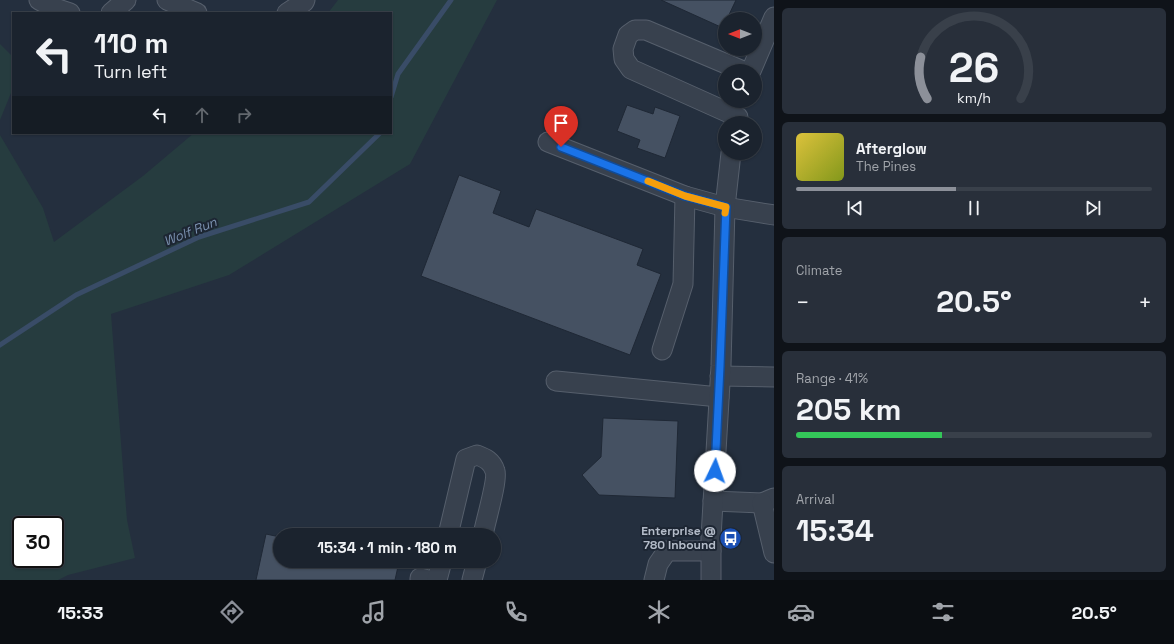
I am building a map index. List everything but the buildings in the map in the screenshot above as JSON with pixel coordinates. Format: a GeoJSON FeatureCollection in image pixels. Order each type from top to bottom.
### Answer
{"type":"FeatureCollection","features":[{"type":"Feature","properties":{"kind":"street"},"geometry":{"type":"LineString","coordinates":[[39,0],[52,7],[67,12]]}},
{"type":"Feature","properties":{"kind":"street"},"geometry":{"type":"LineString","coordinates":[[112,12],[126,0]]}},
{"type":"Feature","properties":{"kind":"street"},"geometry":{"type":"LineString","coordinates":[[167,0],[195,12]]}},
{"type":"Feature","properties":{"kind":"street"},"geometry":{"type":"LineString","coordinates":[[289,12],[305,0]]}},
{"type":"Feature","properties":{"kind":"street"},"geometry":{"type":"LineString","coordinates":[[754,64],[774,17]]}},
{"type":"Feature","properties":{"kind":"street"},"geometry":{"type":"LineString","coordinates":[[718,106],[631,69],[624,59],[623,49],[628,35],[635,30],[646,30],[726,64]]}},
{"type":"Feature","properties":{"kind":"street"},"geometry":{"type":"LineString","coordinates":[[724,108],[738,114]]}},
{"type":"Feature","properties":{"kind":"street"},"geometry":{"type":"LineString","coordinates":[[548,142],[685,196],[726,207],[774,215]]}},
{"type":"Feature","properties":{"kind":"street"},"geometry":{"type":"LineString","coordinates":[[712,580],[713,501],[720,376],[726,207],[730,160]]}},
{"type":"Feature","properties":{"kind":"street"},"geometry":{"type":"LineString","coordinates":[[662,350],[683,284],[685,196]]}},
{"type":"Feature","properties":{"kind":"street"},"geometry":{"type":"LineString","coordinates":[[720,376],[774,377]]}},
{"type":"Feature","properties":{"kind":"street"},"geometry":{"type":"LineString","coordinates":[[556,381],[719,397]]}},
{"type":"Feature","properties":{"kind":"street"},"geometry":{"type":"LineString","coordinates":[[450,528],[466,459],[477,455],[488,460],[495,471],[494,485],[485,528]]}},
{"type":"Feature","properties":{"kind":"street"},"geometry":{"type":"LineString","coordinates":[[713,501],[768,501],[774,553]]}},
{"type":"Feature","properties":{"kind":"street"},"geometry":{"type":"LineString","coordinates":[[654,580],[658,564],[667,551],[712,550]]}},
{"type":"Feature","properties":{"kind":"street"},"geometry":{"type":"LineString","coordinates":[[437,580],[440,568]]}},
{"type":"Feature","properties":{"kind":"street"},"geometry":{"type":"LineString","coordinates":[[472,580],[475,568]]}},
{"type":"Feature","properties":{"kind":"street"},"geometry":{"type":"LineString","coordinates":[[420,580],[420,578],[428,580]]}},
{"type":"Feature","properties":{"kind":"green space"},"geometry":{"type":"Polygon","coordinates":[[[338,0],[497,0],[410,164],[229,275],[111,314],[127,520],[135,558],[68,575],[58,580],[0,580],[0,135],[43,208],[54,242],[143,176],[193,134],[392,134],[392,12],[329,12],[338,0]]]}},
{"type":"Feature","properties":{"kind":"green space"},"geometry":{"type":"Polygon","coordinates":[[[0,44],[12,56],[12,90],[0,120],[0,44]]]}},
{"type":"Feature","properties":{"kind":"waterway","name":"Wolf Run"},"geometry":{"type":"LineString","coordinates":[[392,94],[398,74],[451,0]]}},
{"type":"Feature","properties":{"kind":"waterway","name":"Wolf Run"},"geometry":{"type":"LineString","coordinates":[[0,345],[76,295],[199,237],[309,202],[379,134]]}},
{"type":"Feature","properties":{"kind":"slow traffic"},"geometry":{"type":"LineString","coordinates":[[648,181],[685,196],[726,207],[725,213]]}},
{"type":"Feature","properties":{"kind":"place","name":"Enterprise @ 780 Inbound"},"geometry":{"type":"Point","coordinates":[731,538]}},
{"type":"Feature","properties":{"kind":"route"},"geometry":{"type":"LineString","coordinates":[[561,147],[685,196],[726,207],[715,471]]}}]}
